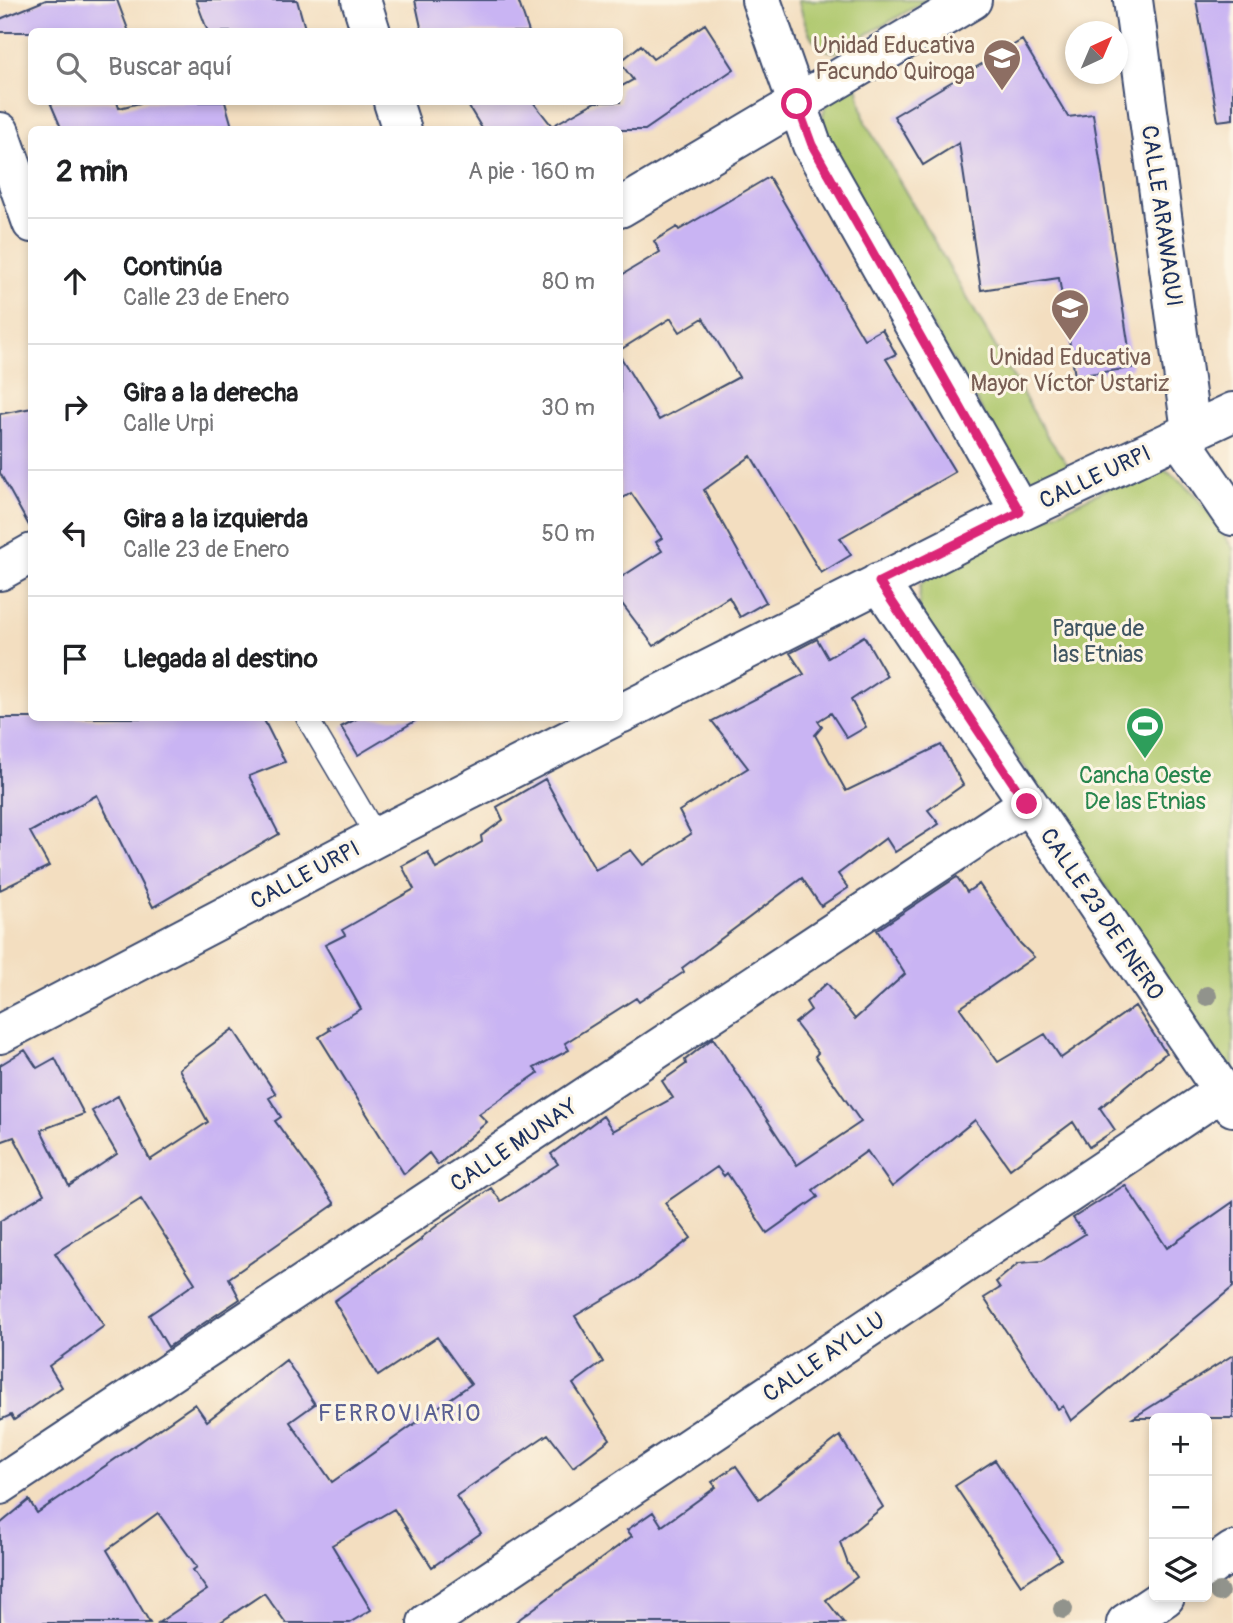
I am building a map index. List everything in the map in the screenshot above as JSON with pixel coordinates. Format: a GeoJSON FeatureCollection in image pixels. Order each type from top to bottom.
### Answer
{"type":"FeatureCollection","features":[{"type":"Feature","properties":{"kind":"street"},"geometry":{"type":"LineString","coordinates":[[361,0],[370,28]]}},
{"type":"Feature","properties":{"kind":"street"},"geometry":{"type":"LineString","coordinates":[[761,0],[812,145],[1020,512]]}},
{"type":"Feature","properties":{"kind":"street"},"geometry":{"type":"LineString","coordinates":[[623,206],[972,0]]}},
{"type":"Feature","properties":{"kind":"street","name":"CALLE ARAWAQUI"},"geometry":{"type":"LineString","coordinates":[[1133,0],[1185,434],[1233,516]]}},
{"type":"Feature","properties":{"kind":"street"},"geometry":{"type":"LineString","coordinates":[[394,105],[401,126]]}},
{"type":"Feature","properties":{"kind":"street"},"geometry":{"type":"LineString","coordinates":[[0,132],[28,212]]}},
{"type":"Feature","properties":{"kind":"street","name":"CALLE URPI"},"geometry":{"type":"LineString","coordinates":[[623,712],[1020,512],[1233,412]]}},
{"type":"Feature","properties":{"kind":"street"},"geometry":{"type":"LineString","coordinates":[[0,571],[28,555]]}},
{"type":"Feature","properties":{"kind":"street","name":"CALLE 23 DE ENERO"},"geometry":{"type":"LineString","coordinates":[[879,582],[1227,1099]]}},
{"type":"Feature","properties":{"kind":"street","name":"CALLE URPI"},"geometry":{"type":"LineString","coordinates":[[0,1034],[606,721]]}},
{"type":"Feature","properties":{"kind":"street","name":"CALLE MUNAY"},"geometry":{"type":"LineString","coordinates":[[0,1485],[1027,804]]}},
{"type":"Feature","properties":{"kind":"street","name":"CALLE AYLLU"},"geometry":{"type":"LineString","coordinates":[[427,1623],[1227,1099]]}},
{"type":"Feature","properties":{"kind":"street"},"geometry":{"type":"LineString","coordinates":[[1212,1566],[1233,1551]]}},
{"type":"Feature","properties":{"kind":"street"},"geometry":{"type":"LineString","coordinates":[[1126,1623],[1158,1602]]}},
{"type":"Feature","properties":{"kind":"lane"},"geometry":{"type":"LineString","coordinates":[[309,721],[377,837]]}},
{"type":"Feature","properties":{"kind":"green space"},"geometry":{"type":"Polygon","coordinates":[[[798,0],[927,0],[836,52],[819,46],[814,40],[806,26],[798,0]]]}},
{"type":"Feature","properties":{"kind":"green space"},"geometry":{"type":"Polygon","coordinates":[[[856,81],[865,122],[1046,434],[1074,474],[1042,482],[1030,478],[1015,466],[821,138],[823,116],[828,103],[856,81]]]}},
{"type":"Feature","properties":{"kind":"green space","name":"Parque de las Etnias"},"geometry":{"type":"Polygon","coordinates":[[[1164,470],[1195,495],[1233,549],[1233,1075],[919,611],[920,585],[932,573],[1143,471],[1164,470]]]}},
{"type":"Feature","properties":{"kind":"building"},"geometry":{"type":"Polygon","coordinates":[[[46,0],[117,0],[128,28],[28,28],[28,32],[0,32],[0,19],[46,0]]]}},
{"type":"Feature","properties":{"kind":"building"},"geometry":{"type":"Polygon","coordinates":[[[196,0],[297,0],[305,28],[206,28],[196,0]]]}},
{"type":"Feature","properties":{"kind":"building"},"geometry":{"type":"Polygon","coordinates":[[[415,0],[518,0],[528,28],[421,28],[415,0]]]}},
{"type":"Feature","properties":{"kind":"building"},"geometry":{"type":"Polygon","coordinates":[[[1196,0],[1233,0],[1233,119],[1218,121],[1196,0]]]}},
{"type":"Feature","properties":{"kind":"building"},"geometry":{"type":"Polygon","coordinates":[[[705,24],[734,69],[645,130],[623,130],[623,126],[552,126],[590,105],[623,105],[623,85],[633,80],[623,66],[623,60],[641,45],[653,59],[705,24]]]}},
{"type":"Feature","properties":{"kind":"building"},"geometry":{"type":"Polygon","coordinates":[[[1022,40],[1068,117],[1093,114],[1132,368],[1075,376],[1059,278],[981,290],[959,143],[923,165],[894,116],[1022,40]]]}},
{"type":"Feature","properties":{"kind":"building"},"geometry":{"type":"Polygon","coordinates":[[[51,105],[118,105],[119,108],[132,105],[226,105],[232,126],[60,126],[51,105]]]}},
{"type":"Feature","properties":{"kind":"building"},"geometry":{"type":"Polygon","coordinates":[[[468,105],[535,105],[552,126],[481,126],[468,105]]]}},
{"type":"Feature","properties":{"kind":"building"},"geometry":{"type":"Polygon","coordinates":[[[769,177],[864,339],[882,329],[896,354],[886,359],[955,472],[840,538],[851,555],[821,573],[751,456],[704,490],[766,602],[740,617],[729,597],[654,646],[623,605],[623,576],[662,551],[656,542],[662,538],[631,493],[623,498],[623,361],[659,420],[739,377],[703,318],[680,332],[671,318],[623,348],[623,274],[660,252],[654,241],[677,227],[679,230],[769,177]]]}},
{"type":"Feature","properties":{"kind":"building"},"geometry":{"type":"Polygon","coordinates":[[[28,409],[28,524],[0,473],[0,414],[28,409]]]}},
{"type":"Feature","properties":{"kind":"building"},"geometry":{"type":"Polygon","coordinates":[[[864,636],[887,676],[851,700],[866,727],[847,738],[831,713],[818,721],[822,727],[815,735],[846,791],[941,745],[963,785],[928,810],[939,824],[895,852],[886,838],[838,874],[848,888],[821,906],[802,878],[682,968],[684,972],[639,1002],[636,998],[565,1043],[569,1050],[534,1068],[538,1073],[479,1114],[487,1122],[438,1165],[429,1153],[404,1174],[319,1037],[330,1030],[328,1028],[361,1009],[325,945],[345,935],[342,930],[414,889],[402,866],[428,852],[436,869],[482,842],[481,836],[503,820],[497,807],[545,779],[595,870],[631,850],[643,865],[691,834],[679,811],[748,768],[712,721],[804,674],[790,653],[817,639],[828,658],[864,636]]]}},
{"type":"Feature","properties":{"kind":"building"},"geometry":{"type":"Polygon","coordinates":[[[0,718],[28,718],[28,721],[264,721],[285,762],[249,776],[279,834],[153,907],[97,795],[30,832],[49,866],[0,890],[0,718]]]}},
{"type":"Feature","properties":{"kind":"building"},"geometry":{"type":"Polygon","coordinates":[[[352,721],[415,721],[358,755],[341,727],[352,721]]]}},
{"type":"Feature","properties":{"kind":"building"},"geometry":{"type":"Polygon","coordinates":[[[957,877],[967,892],[979,884],[1020,943],[1034,957],[960,1008],[998,1062],[1045,1034],[1061,1058],[1135,1006],[1166,1053],[1100,1108],[1115,1130],[1089,1147],[1073,1122],[1010,1169],[975,1120],[892,1187],[867,1151],[813,1190],[818,1197],[767,1233],[727,1173],[724,1176],[717,1167],[665,1203],[691,1238],[636,1280],[575,1316],[603,1362],[573,1384],[610,1439],[573,1467],[548,1434],[456,1496],[481,1533],[432,1567],[394,1509],[332,1545],[371,1610],[349,1623],[286,1623],[264,1593],[219,1623],[158,1623],[207,1590],[193,1570],[197,1567],[158,1513],[107,1550],[150,1623],[0,1623],[0,1524],[29,1500],[37,1513],[195,1404],[207,1421],[286,1360],[315,1404],[290,1422],[332,1482],[471,1384],[437,1337],[378,1376],[334,1301],[491,1188],[501,1201],[558,1164],[551,1154],[603,1116],[613,1131],[673,1098],[662,1081],[686,1064],[685,1060],[713,1038],[797,1165],[861,1122],[815,1056],[818,1053],[795,1023],[811,1010],[806,1002],[827,983],[855,1019],[905,974],[877,930],[957,877]]]}},
{"type":"Feature","properties":{"kind":"building"},"geometry":{"type":"Polygon","coordinates":[[[233,1029],[276,1094],[269,1098],[281,1117],[275,1121],[335,1204],[229,1278],[240,1299],[168,1347],[149,1315],[195,1283],[141,1199],[55,1253],[104,1326],[49,1366],[62,1387],[14,1420],[11,1415],[0,1420],[0,1221],[44,1194],[14,1137],[0,1142],[0,1065],[25,1050],[37,1068],[55,1058],[84,1114],[41,1130],[69,1186],[117,1154],[92,1111],[118,1096],[150,1160],[208,1122],[179,1069],[233,1029]]]}},
{"type":"Feature","properties":{"kind":"building"},"geometry":{"type":"Polygon","coordinates":[[[1125,1185],[1167,1248],[1233,1202],[1233,1287],[1071,1421],[1063,1406],[1058,1409],[984,1298],[1000,1288],[996,1282],[1019,1263],[1042,1261],[1085,1234],[1073,1218],[1125,1185]]]}},
{"type":"Feature","properties":{"kind":"building"},"geometry":{"type":"Polygon","coordinates":[[[1233,1355],[1233,1418],[1212,1418],[1212,1413],[1149,1413],[1149,1418],[1133,1418],[1233,1355]]]}},
{"type":"Feature","properties":{"kind":"building"},"geometry":{"type":"Polygon","coordinates":[[[840,1436],[883,1507],[840,1542],[848,1564],[857,1577],[826,1600],[844,1623],[514,1623],[632,1536],[627,1530],[653,1512],[662,1526],[716,1487],[712,1482],[736,1466],[759,1499],[840,1436]]]}},
{"type":"Feature","properties":{"kind":"building"},"geometry":{"type":"Polygon","coordinates":[[[995,1460],[1061,1559],[1021,1585],[955,1486],[995,1460]]]}},
{"type":"Feature","properties":{"kind":"place","name":"Unidad Educativa Facundo Quiroga"},"geometry":{"type":"Point","coordinates":[1002,92]}},
{"type":"Feature","properties":{"kind":"place","name":"Unidad Educativa Mayor Víctor Ustariz"},"geometry":{"type":"Point","coordinates":[1070,342]}},
{"type":"Feature","properties":{"kind":"place","name":"Cancha Oeste De las Etnias"},"geometry":{"type":"Point","coordinates":[1145,760]}},
{"type":"Feature","properties":{"kind":"district","name":"FERROVIARIO"},"geometry":{"type":"Point","coordinates":[400,1413]}},
{"type":"Feature","properties":{"kind":"route"},"geometry":{"type":"LineString","coordinates":[[797,104],[812,145],[1020,512],[879,582],[1027,804]]}}]}
